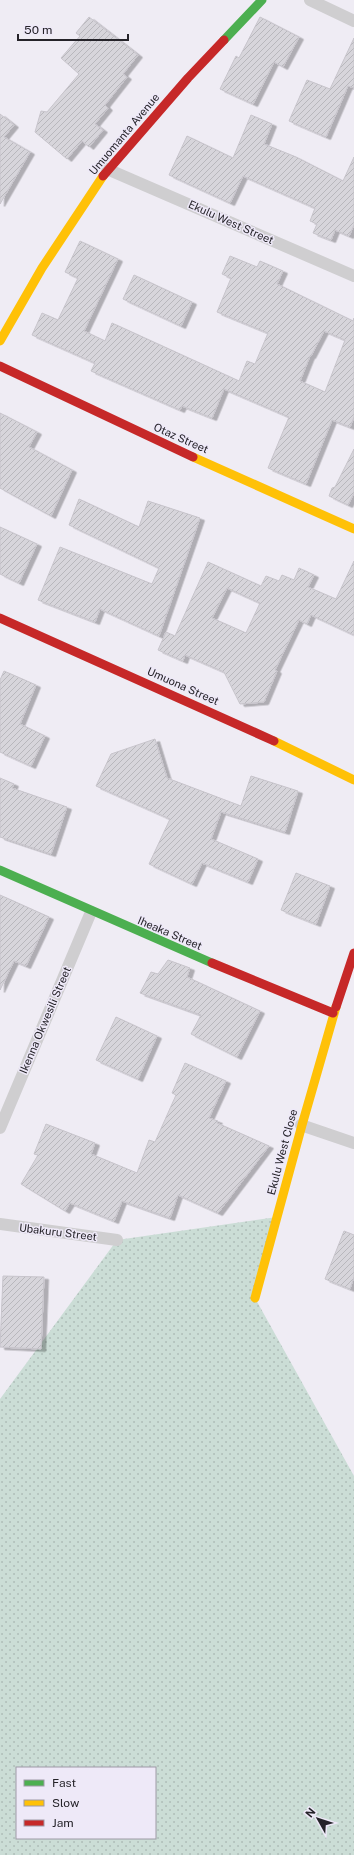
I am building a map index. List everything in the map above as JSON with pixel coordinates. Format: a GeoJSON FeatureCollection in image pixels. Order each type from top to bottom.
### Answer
{"type":"FeatureCollection","features":[{"type":"Feature","properties":{"kind":"street","name":"Umuomanta Avenue"},"geometry":{"type":"LineString","coordinates":[[0,341],[42,268],[107,169],[188,78],[262,0]]}},
{"type":"Feature","properties":{"kind":"street"},"geometry":{"type":"LineString","coordinates":[[310,0],[354,21]]}},
{"type":"Feature","properties":{"kind":"street","name":"Ekulu West Street"},"geometry":{"type":"LineString","coordinates":[[107,169],[354,276]]}},
{"type":"Feature","properties":{"kind":"street","name":"Otaz Street"},"geometry":{"type":"LineString","coordinates":[[0,366],[137,432],[354,529]]}},
{"type":"Feature","properties":{"kind":"street","name":"Umuona Street"},"geometry":{"type":"LineString","coordinates":[[0,618],[252,730],[354,780]]}},
{"type":"Feature","properties":{"kind":"street","name":"Iheaka Street"},"geometry":{"type":"LineString","coordinates":[[0,870],[91,912],[237,975],[333,1013]]}},
{"type":"Feature","properties":{"kind":"street","name":"Ikenna Okwesili Street"},"geometry":{"type":"LineString","coordinates":[[0,1128],[91,912]]}},
{"type":"Feature","properties":{"kind":"street","name":"Ekulu West Close"},"geometry":{"type":"LineString","coordinates":[[255,1298],[301,1125],[333,1013],[354,954]]}},
{"type":"Feature","properties":{"kind":"street"},"geometry":{"type":"LineString","coordinates":[[301,1125],[354,1143]]}},
{"type":"Feature","properties":{"kind":"street","name":"Ubakuru Street"},"geometry":{"type":"LineString","coordinates":[[0,1224],[117,1240]]}},
{"type":"Feature","properties":{"kind":"shaded area"},"geometry":{"type":"Polygon","coordinates":[[[277,1217],[255,1298],[354,1476],[354,1855],[0,1855],[0,1399],[117,1240],[277,1217]]]}},
{"type":"Feature","properties":{"kind":"building"},"geometry":{"type":"Polygon","coordinates":[[[89,17],[138,55],[123,74],[127,77],[105,105],[108,108],[95,124],[103,130],[89,147],[82,141],[67,159],[35,132],[41,111],[47,112],[79,74],[61,58],[80,36],[76,33],[89,17]]]}},
{"type":"Feature","properties":{"kind":"building"},"geometry":{"type":"Polygon","coordinates":[[[260,17],[299,37],[283,67],[274,62],[253,104],[220,89],[236,56],[239,58],[260,17]]]}},
{"type":"Feature","properties":{"kind":"building"},"geometry":{"type":"Polygon","coordinates":[[[354,38],[354,88],[348,86],[326,137],[289,121],[307,80],[330,89],[354,38]]]}},
{"type":"Feature","properties":{"kind":"building"},"geometry":{"type":"Polygon","coordinates":[[[0,114],[14,125],[4,137],[30,152],[0,204],[0,114]]]}},
{"type":"Feature","properties":{"kind":"building"},"geometry":{"type":"Polygon","coordinates":[[[251,115],[272,124],[264,144],[296,157],[343,181],[354,157],[354,225],[349,236],[335,230],[331,240],[313,233],[317,224],[310,221],[315,208],[243,176],[230,203],[169,175],[187,136],[233,158],[251,115]]]}},
{"type":"Feature","properties":{"kind":"building"},"geometry":{"type":"Polygon","coordinates":[[[80,241],[118,259],[84,331],[105,341],[112,323],[239,381],[247,361],[255,364],[268,333],[217,312],[231,278],[222,274],[230,256],[257,267],[260,261],[283,271],[277,284],[353,321],[354,318],[354,417],[350,427],[332,420],[306,484],[268,468],[289,417],[224,389],[212,418],[182,406],[180,410],[91,371],[95,363],[32,335],[42,313],[58,320],[78,278],[65,272],[80,241]],[[324,331],[310,356],[300,381],[325,392],[345,340],[324,331]]]}},
{"type":"Feature","properties":{"kind":"building"},"geometry":{"type":"Polygon","coordinates":[[[134,275],[192,302],[181,326],[123,299],[134,275]]]}},
{"type":"Feature","properties":{"kind":"building"},"geometry":{"type":"Polygon","coordinates":[[[0,413],[37,432],[29,447],[72,470],[51,516],[0,488],[0,413]]]}},
{"type":"Feature","properties":{"kind":"building"},"geometry":{"type":"Polygon","coordinates":[[[354,449],[354,493],[348,505],[329,496],[354,449]]]}},
{"type":"Feature","properties":{"kind":"building"},"geometry":{"type":"Polygon","coordinates":[[[79,499],[139,527],[148,501],[200,518],[159,636],[100,609],[95,622],[38,600],[60,547],[152,584],[159,568],[69,525],[79,499]]]}},
{"type":"Feature","properties":{"kind":"building"},"geometry":{"type":"Polygon","coordinates":[[[0,527],[37,544],[19,583],[0,574],[0,527]]]}},
{"type":"Feature","properties":{"kind":"building"},"geometry":{"type":"Polygon","coordinates":[[[354,561],[354,635],[311,615],[307,624],[299,620],[275,670],[277,671],[264,702],[240,704],[224,672],[185,655],[183,661],[158,650],[166,632],[175,636],[208,562],[261,586],[266,576],[279,581],[282,575],[294,580],[299,568],[314,575],[308,587],[336,599],[354,561]],[[227,588],[212,618],[246,633],[260,603],[227,588]]]}},
{"type":"Feature","properties":{"kind":"building"},"geometry":{"type":"Polygon","coordinates":[[[4,671],[36,685],[20,724],[45,736],[31,766],[0,752],[0,680],[4,671]]]}},
{"type":"Feature","properties":{"kind":"building"},"geometry":{"type":"Polygon","coordinates":[[[155,739],[167,778],[241,806],[251,776],[298,791],[285,832],[221,812],[211,839],[258,859],[248,882],[202,863],[192,884],[149,864],[170,819],[96,786],[111,754],[155,739]]]}},
{"type":"Feature","properties":{"kind":"building"},"geometry":{"type":"Polygon","coordinates":[[[0,778],[14,784],[12,788],[67,807],[51,854],[0,837],[0,778]]]}},
{"type":"Feature","properties":{"kind":"building"},"geometry":{"type":"Polygon","coordinates":[[[296,873],[330,886],[316,924],[281,910],[296,873]]]}},
{"type":"Feature","properties":{"kind":"building"},"geometry":{"type":"Polygon","coordinates":[[[0,895],[49,917],[26,966],[14,961],[0,990],[0,895]]]}},
{"type":"Feature","properties":{"kind":"building"},"geometry":{"type":"Polygon","coordinates":[[[168,960],[190,968],[187,977],[260,1011],[237,1057],[191,1034],[201,1015],[140,993],[151,972],[158,974],[168,960]]]}},
{"type":"Feature","properties":{"kind":"building"},"geometry":{"type":"Polygon","coordinates":[[[116,1017],[157,1036],[138,1079],[96,1060],[116,1017]]]}},
{"type":"Feature","properties":{"kind":"building"},"geometry":{"type":"Polygon","coordinates":[[[185,1063],[226,1081],[209,1118],[269,1146],[218,1213],[178,1195],[170,1218],[122,1201],[114,1221],[70,1203],[65,1211],[21,1184],[38,1155],[34,1154],[46,1124],[95,1143],[91,1154],[137,1173],[149,1140],[155,1142],[176,1095],[172,1093],[185,1063]]]}},
{"type":"Feature","properties":{"kind":"building"},"geometry":{"type":"Polygon","coordinates":[[[344,1231],[354,1235],[354,1277],[350,1289],[325,1279],[344,1231]]]}},
{"type":"Feature","properties":{"kind":"building"},"geometry":{"type":"Polygon","coordinates":[[[3,1276],[44,1277],[41,1349],[0,1347],[3,1276]]]}},
{"type":"Feature","properties":{"kind":"traffic: fast"},"geometry":{"type":"LineString","coordinates":[[224,40],[262,0]]}},
{"type":"Feature","properties":{"kind":"traffic: fast"},"geometry":{"type":"LineString","coordinates":[[0,870],[212,963]]}},
{"type":"Feature","properties":{"kind":"traffic: slow"},"geometry":{"type":"LineString","coordinates":[[0,341],[42,268],[103,176]]}},
{"type":"Feature","properties":{"kind":"traffic: slow"},"geometry":{"type":"LineString","coordinates":[[193,457],[354,529]]}},
{"type":"Feature","properties":{"kind":"traffic: slow"},"geometry":{"type":"LineString","coordinates":[[274,741],[354,780]]}},
{"type":"Feature","properties":{"kind":"traffic: slow"},"geometry":{"type":"LineString","coordinates":[[255,1298],[336,1007]]}},
{"type":"Feature","properties":{"kind":"traffic: jam"},"geometry":{"type":"LineString","coordinates":[[103,176],[188,78],[224,40]]}},
{"type":"Feature","properties":{"kind":"traffic: jam"},"geometry":{"type":"LineString","coordinates":[[0,366],[193,457]]}},
{"type":"Feature","properties":{"kind":"traffic: jam"},"geometry":{"type":"LineString","coordinates":[[0,618],[274,741]]}},
{"type":"Feature","properties":{"kind":"traffic: jam"},"geometry":{"type":"LineString","coordinates":[[336,1007],[354,953]]}},
{"type":"Feature","properties":{"kind":"traffic: jam"},"geometry":{"type":"LineString","coordinates":[[212,963],[333,1013]]}}]}
